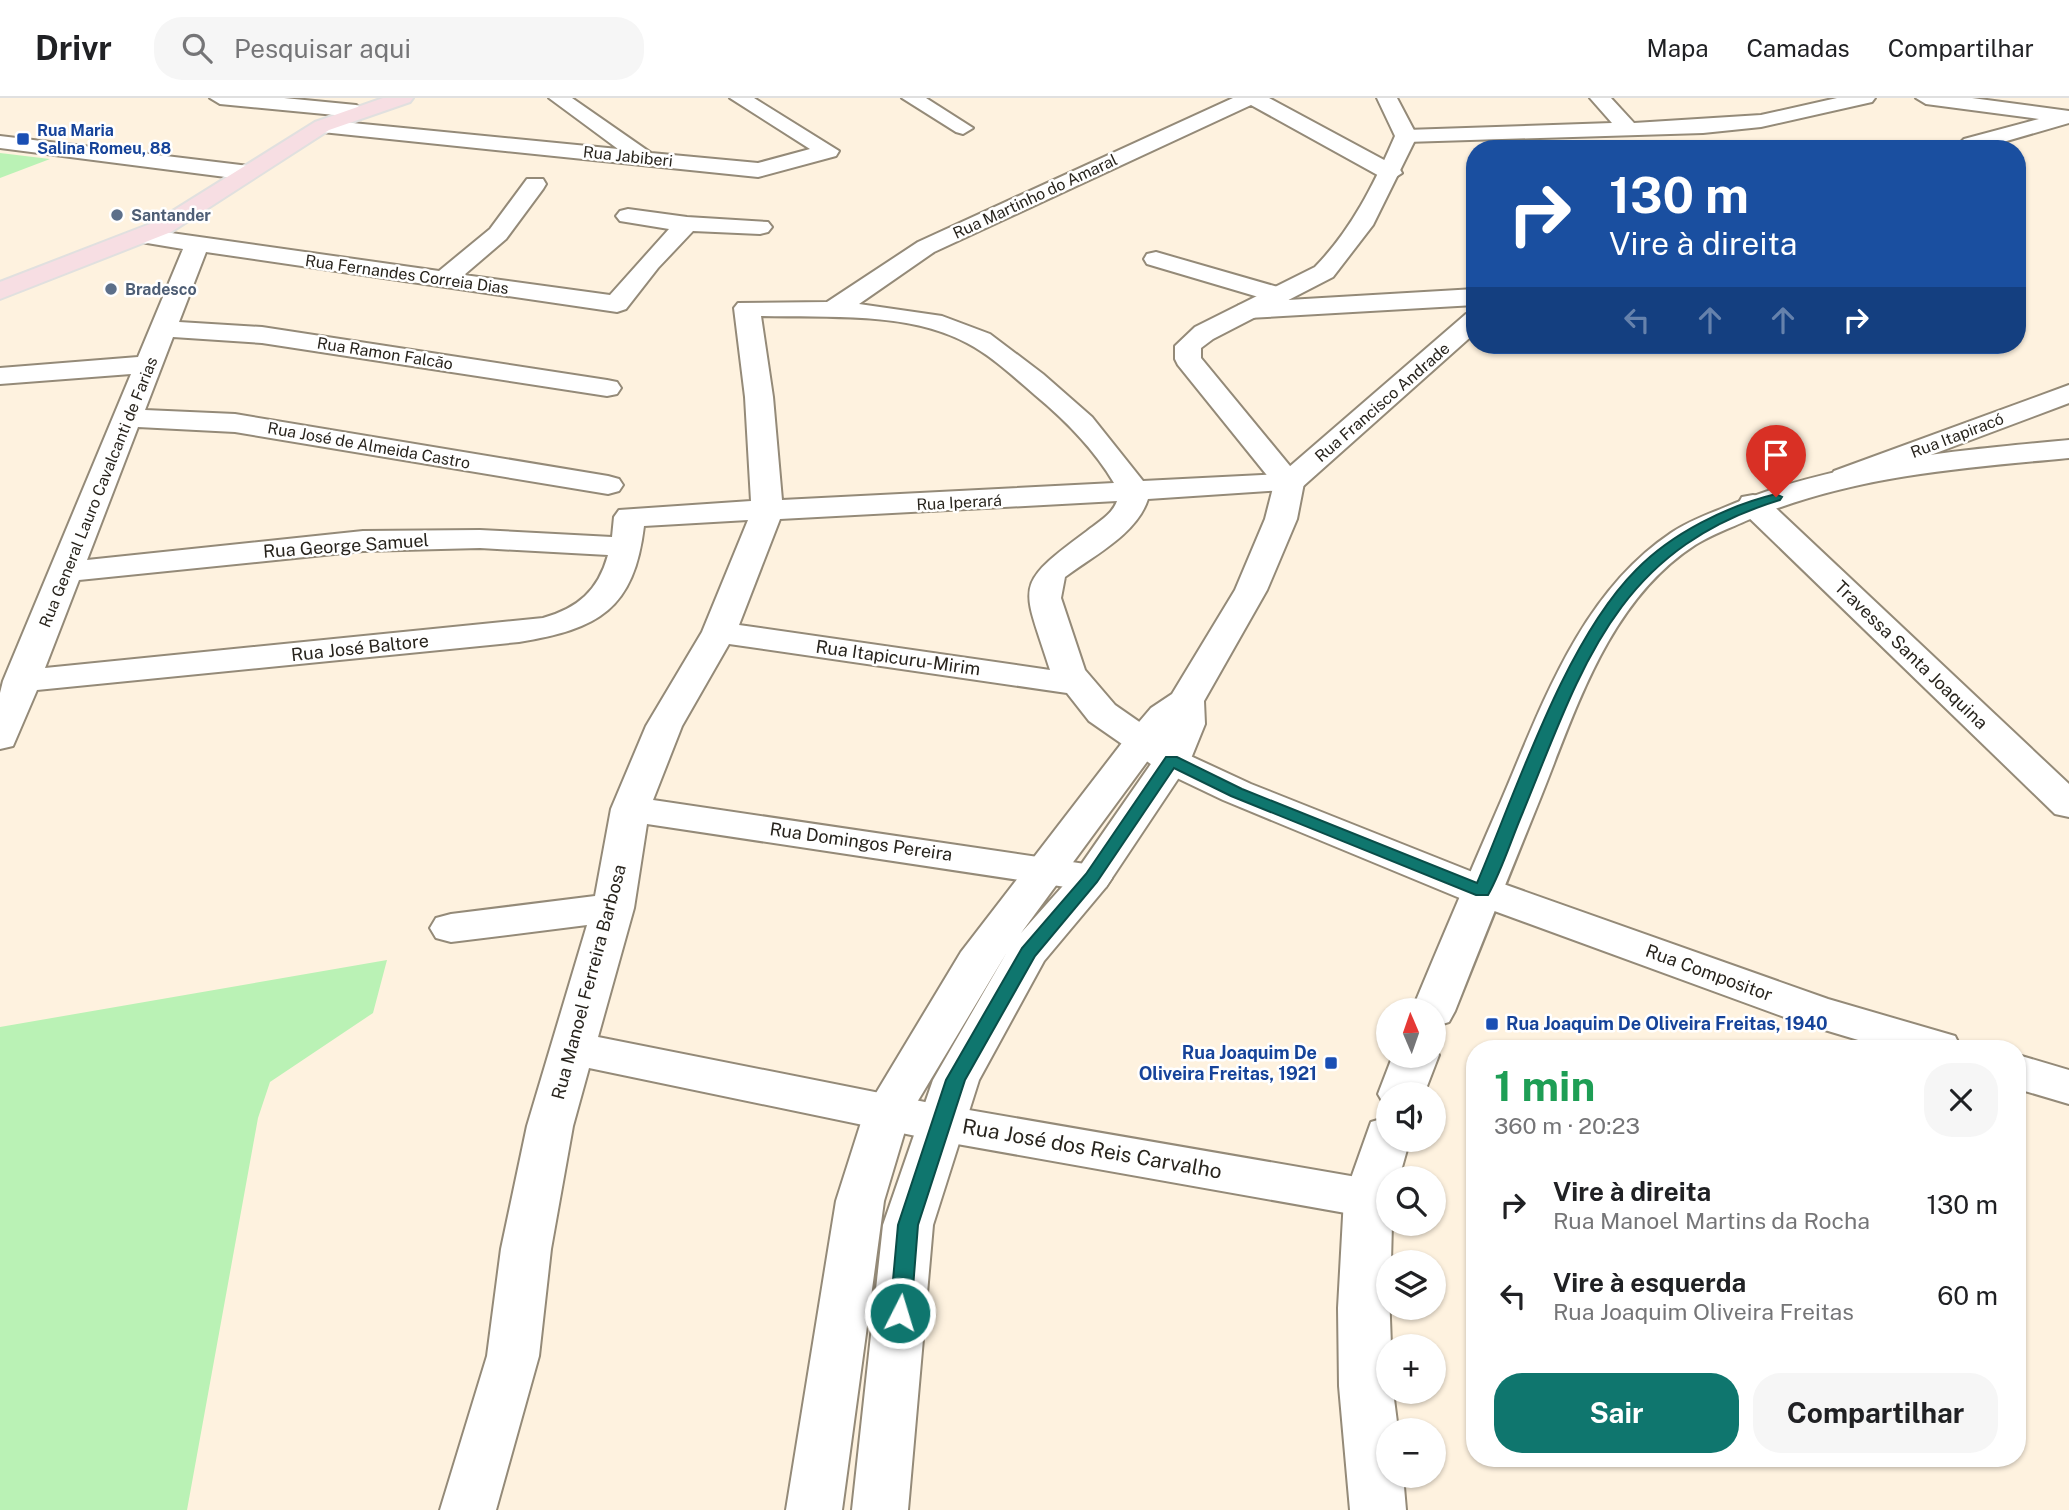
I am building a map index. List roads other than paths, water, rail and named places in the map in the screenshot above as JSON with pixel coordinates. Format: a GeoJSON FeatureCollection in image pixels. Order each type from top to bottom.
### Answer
{"type":"FeatureCollection","features":[{"type":"Feature","properties":{"kind":"main road"},"geometry":{"type":"LineString","coordinates":[[0,290],[153,231],[322,126],[358,111],[403,98]]}},
{"type":"Feature","properties":{"kind":"street"},"geometry":{"type":"LineString","coordinates":[[220,98],[358,111]]}},
{"type":"Feature","properties":{"kind":"street"},"geometry":{"type":"LineString","coordinates":[[559,98],[645,158]]}},
{"type":"Feature","properties":{"kind":"street","name":"Rua Jabiberi"},"geometry":{"type":"LineString","coordinates":[[322,126],[765,170],[826,153],[826,149],[740,98]]}},
{"type":"Feature","properties":{"kind":"street"},"geometry":{"type":"LineString","coordinates":[[912,98],[963,128]]}},
{"type":"Feature","properties":{"kind":"street","name":"Rua Martinho do Amaral"},"geometry":{"type":"LineString","coordinates":[[831,311],[926,247],[1249,98]]}},
{"type":"Feature","properties":{"kind":"street"},"geometry":{"type":"LineString","coordinates":[[1254,98],[1391,173]]}},
{"type":"Feature","properties":{"kind":"street"},"geometry":{"type":"LineString","coordinates":[[880,1510],[908,1225],[956,1080],[1070,874],[1156,752],[1187,724],[1186,701],[1251,590],[1281,519],[1289,484],[1188,359],[1186,352],[1203,333],[1324,272],[1338,259],[1391,173],[1406,136],[1387,98]]}},
{"type":"Feature","properties":{"kind":"street"},"geometry":{"type":"LineString","coordinates":[[1600,98],[1629,130]]}},
{"type":"Feature","properties":{"kind":"street"},"geometry":{"type":"LineString","coordinates":[[1406,136],[1629,130],[1761,121],[1865,98]]}},
{"type":"Feature","properties":{"kind":"street"},"geometry":{"type":"LineString","coordinates":[[1926,98],[2069,117]]}},
{"type":"Feature","properties":{"kind":"street"},"geometry":{"type":"LineString","coordinates":[[2031,100],[2069,117]]}},
{"type":"Feature","properties":{"kind":"street"},"geometry":{"type":"LineString","coordinates":[[1986,140],[2069,117]]}},
{"type":"Feature","properties":{"kind":"street"},"geometry":{"type":"LineString","coordinates":[[0,142],[249,173]]}},
{"type":"Feature","properties":{"kind":"street"},"geometry":{"type":"LineString","coordinates":[[443,279],[498,234],[535,184]]}},
{"type":"Feature","properties":{"kind":"street"},"geometry":{"type":"LineString","coordinates":[[628,216],[687,224],[760,227]]}},
{"type":"Feature","properties":{"kind":"street","name":"Rua Fernandes Correia Dias"},"geometry":{"type":"LineString","coordinates":[[153,231],[196,246],[617,304],[649,263],[687,224]]}},
{"type":"Feature","properties":{"kind":"street","name":"Rua General Lauro Cavalcanti de Farias"},"geometry":{"type":"LineString","coordinates":[[1,735],[65,572],[152,364],[196,246]]}},
{"type":"Feature","properties":{"kind":"street"},"geometry":{"type":"LineString","coordinates":[[1156,259],[1279,296]]}},
{"type":"Feature","properties":{"kind":"street"},"geometry":{"type":"LineString","coordinates":[[1248,310],[1466,298]]}},
{"type":"Feature","properties":{"kind":"street","name":"Rua Manoel Ferreira Barbosa"},"geometry":{"type":"LineString","coordinates":[[468,1510],[513,1356],[526,1249],[550,1126],[570,1048],[613,908],[630,809],[664,726],[719,632],[767,511],[759,397],[747,308],[831,311]]}},
{"type":"Feature","properties":{"kind":"street"},"geometry":{"type":"LineString","coordinates":[[831,311],[918,320],[971,334],[1058,398],[1098,439],[1135,493]]}},
{"type":"Feature","properties":{"kind":"street","name":"Rua Francisco Andrade"},"geometry":{"type":"LineString","coordinates":[[1289,484],[1466,328]]}},
{"type":"Feature","properties":{"kind":"street","name":"Rua Ramon Falcão"},"geometry":{"type":"LineString","coordinates":[[163,329],[262,335],[607,388]]}},
{"type":"Feature","properties":{"kind":"street"},"geometry":{"type":"LineString","coordinates":[[0,376],[152,364]]}},
{"type":"Feature","properties":{"kind":"street","name":"Rua Itapiracó"},"geometry":{"type":"LineString","coordinates":[[1845,477],[2069,393]]}},
{"type":"Feature","properties":{"kind":"street","name":"Rua José de Almeida Castro"},"geometry":{"type":"LineString","coordinates":[[130,418],[235,423],[608,485]]}},
{"type":"Feature","properties":{"kind":"street"},"geometry":{"type":"LineString","coordinates":[[1438,998],[1563,697],[1602,620],[1641,572],[1683,539],[1753,504],[1845,477],[1965,459],[2069,449]]}},
{"type":"Feature","properties":{"kind":"street","name":"Rua Iperará"},"geometry":{"type":"LineString","coordinates":[[628,532],[767,511],[1289,484]]}},
{"type":"Feature","properties":{"kind":"street","name":"Rua Compositor"},"geometry":{"type":"LineString","coordinates":[[1135,493],[1129,511],[1120,521],[1052,572],[1045,584],[1044,598],[1068,672],[1076,684],[1102,713],[1156,752],[1237,792],[1482,891],[1814,1010],[1913,1040]]}},
{"type":"Feature","properties":{"kind":"street","name":"Travessa Santa Joaquina"},"geometry":{"type":"LineString","coordinates":[[1753,504],[2069,805]]}},
{"type":"Feature","properties":{"kind":"street","name":"Rua George Samuel"},"geometry":{"type":"LineString","coordinates":[[65,572],[363,541],[628,532]]}},
{"type":"Feature","properties":{"kind":"street","name":"Rua José Baltore"},"geometry":{"type":"LineString","coordinates":[[21,681],[543,629],[583,617],[598,606],[617,577],[628,532]]}},
{"type":"Feature","properties":{"kind":"street","name":"Rua Itapicuru-Mirim"},"geometry":{"type":"LineString","coordinates":[[719,632],[1076,684]]}},
{"type":"Feature","properties":{"kind":"street","name":"Rua Domingos Pereira"},"geometry":{"type":"LineString","coordinates":[[630,809],[1070,874]]}},
{"type":"Feature","properties":{"kind":"street"},"geometry":{"type":"LineString","coordinates":[[814,1510],[860,1200],[887,1112],[976,963],[1070,874]]}},
{"type":"Feature","properties":{"kind":"street"},"geometry":{"type":"LineString","coordinates":[[451,928],[613,908]]}},
{"type":"Feature","properties":{"kind":"street","name":"Rua José dos Reis Carvalho"},"geometry":{"type":"LineString","coordinates":[[570,1048],[940,1123],[1368,1198]]}},
{"type":"Feature","properties":{"kind":"street"},"geometry":{"type":"LineString","coordinates":[[2026,1074],[2069,1087]]}},
{"type":"Feature","properties":{"kind":"street"},"geometry":{"type":"LineString","coordinates":[[1378,1510],[1366,1385],[1364,1308],[1368,1198],[1383,1152]]}},
{"type":"Feature","properties":{"kind":"place","name":"Rua Maria Salina Romeu, 88"},"geometry":{"type":"Point","coordinates":[23,139]}},
{"type":"Feature","properties":{"kind":"place","name":"Santander"},"geometry":{"type":"Point","coordinates":[117,215]}},
{"type":"Feature","properties":{"kind":"place","name":"Bradesco"},"geometry":{"type":"Point","coordinates":[111,289]}},
{"type":"Feature","properties":{"kind":"place","name":"Rua Joaquim De Oliveira Freitas, 1940"},"geometry":{"type":"Point","coordinates":[1492,1024]}},
{"type":"Feature","properties":{"kind":"place","name":"Rua Joaquim De Oliveira Freitas, 1921"},"geometry":{"type":"Point","coordinates":[1331,1063]}}]}
